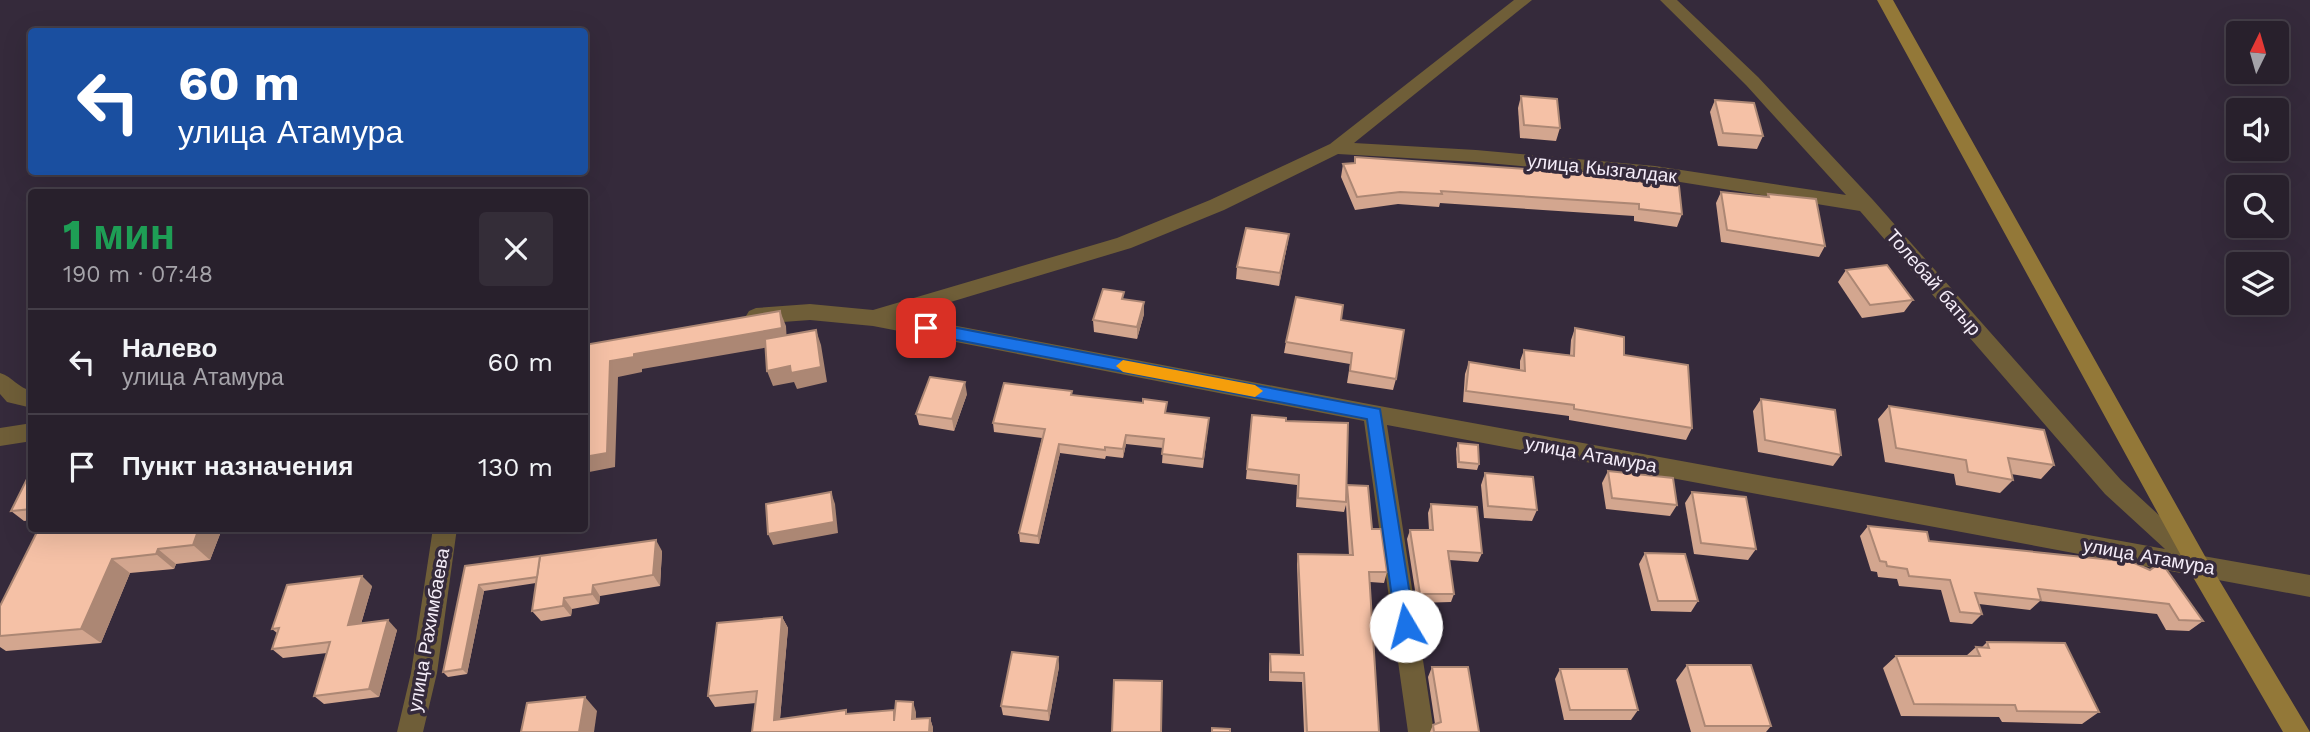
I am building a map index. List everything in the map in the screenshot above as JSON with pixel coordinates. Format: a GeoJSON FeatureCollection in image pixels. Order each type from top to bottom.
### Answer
{"type":"FeatureCollection","features":[{"type":"Feature","properties":{"kind":"street"},"geometry":{"type":"LineString","coordinates":[[873,318],[1124,243],[1217,205],[1335,148],[1524,0]]}},
{"type":"Feature","properties":{"kind":"street","name":"Толебай батыр"},"geometry":{"type":"LineString","coordinates":[[1668,0],[1752,81],[1866,205],[2113,486],[2198,565]]}},
{"type":"Feature","properties":{"kind":"street"},"geometry":{"type":"LineString","coordinates":[[1885,0],[2198,565],[2297,732]]}},
{"type":"Feature","properties":{"kind":"street","name":"улица Кызгалдак"},"geometry":{"type":"LineString","coordinates":[[1335,148],[1476,156],[1656,172],[1866,205]]}},
{"type":"Feature","properties":{"kind":"street","name":"улица Атамура"},"geometry":{"type":"LineString","coordinates":[[736,319],[810,312],[873,318],[1374,414],[2310,586]]}},
{"type":"Feature","properties":{"kind":"street"},"geometry":{"type":"LineString","coordinates":[[0,381],[15,396],[28,399]]}},
{"type":"Feature","properties":{"kind":"street"},"geometry":{"type":"LineString","coordinates":[[1374,414],[1421,732]]}},
{"type":"Feature","properties":{"kind":"street"},"geometry":{"type":"LineString","coordinates":[[0,438],[28,433]]}},
{"type":"Feature","properties":{"kind":"street","name":"улица Рахимбаева"},"geometry":{"type":"LineString","coordinates":[[410,732],[424,673],[444,532]]}},
{"type":"Feature","properties":{"kind":"building"},"geometry":{"type":"Polygon","coordinates":[[[1521,96],[1557,99],[1560,128],[1524,125],[1521,96]]]}},
{"type":"Feature","properties":{"kind":"building"},"geometry":{"type":"Polygon","coordinates":[[[1715,100],[1754,103],[1763,136],[1723,133],[1715,100]]]}},
{"type":"Feature","properties":{"kind":"building"},"geometry":{"type":"Polygon","coordinates":[[[1355,157],[1627,176],[1628,180],[1679,186],[1682,214],[1639,209],[1639,204],[1441,191],[1442,194],[1400,192],[1357,197],[1343,164],[1355,163],[1355,157]]]}},
{"type":"Feature","properties":{"kind":"building"},"geometry":{"type":"Polygon","coordinates":[[[1721,192],[1816,199],[1825,246],[1727,230],[1721,192]]]}},
{"type":"Feature","properties":{"kind":"building"},"geometry":{"type":"Polygon","coordinates":[[[1246,228],[1289,234],[1280,273],[1237,267],[1246,228]]]}},
{"type":"Feature","properties":{"kind":"building"},"geometry":{"type":"Polygon","coordinates":[[[1887,265],[1913,300],[1870,305],[1846,270],[1887,265]]]}},
{"type":"Feature","properties":{"kind":"building"},"geometry":{"type":"Polygon","coordinates":[[[1103,289],[1124,292],[1122,299],[1144,302],[1137,327],[1093,320],[1103,289]]]}},
{"type":"Feature","properties":{"kind":"building"},"geometry":{"type":"Polygon","coordinates":[[[1296,297],[1343,305],[1341,320],[1404,330],[1396,379],[1350,371],[1352,353],[1286,342],[1296,297]]]}},
{"type":"Feature","properties":{"kind":"building"},"geometry":{"type":"Polygon","coordinates":[[[780,311],[782,328],[634,354],[634,357],[610,361],[607,453],[588,456],[588,344],[780,311]]]}},
{"type":"Feature","properties":{"kind":"building"},"geometry":{"type":"Polygon","coordinates":[[[1575,328],[1624,337],[1624,355],[1688,365],[1692,428],[1574,409],[1574,405],[1466,391],[1469,362],[1525,371],[1524,350],[1574,356],[1575,328]]]}},
{"type":"Feature","properties":{"kind":"building"},"geometry":{"type":"Polygon","coordinates":[[[816,330],[821,367],[791,373],[790,366],[767,371],[765,339],[816,330]]]}},
{"type":"Feature","properties":{"kind":"building"},"geometry":{"type":"Polygon","coordinates":[[[930,377],[965,382],[952,419],[916,414],[930,377]]]}},
{"type":"Feature","properties":{"kind":"building"},"geometry":{"type":"Polygon","coordinates":[[[1004,383],[1072,391],[1071,395],[1143,403],[1143,399],[1167,402],[1165,413],[1209,418],[1203,459],[1162,454],[1164,439],[1126,435],[1123,449],[1105,447],[1105,450],[1059,444],[1038,536],[1019,533],[1045,429],[993,423],[1004,383]]]}},
{"type":"Feature","properties":{"kind":"building"},"geometry":{"type":"Polygon","coordinates":[[[1761,399],[1835,410],[1841,455],[1765,440],[1761,399]]]}},
{"type":"Feature","properties":{"kind":"building"},"geometry":{"type":"Polygon","coordinates":[[[1889,406],[2044,430],[2054,465],[2008,458],[2013,480],[1968,472],[1966,460],[1896,448],[1889,406]]]}},
{"type":"Feature","properties":{"kind":"building"},"geometry":{"type":"Polygon","coordinates":[[[1252,415],[1286,418],[1286,421],[1348,423],[1346,502],[1298,498],[1299,475],[1247,469],[1252,415]]]}},
{"type":"Feature","properties":{"kind":"building"},"geometry":{"type":"Polygon","coordinates":[[[1458,443],[1478,445],[1479,464],[1459,462],[1458,443]]]}},
{"type":"Feature","properties":{"kind":"building"},"geometry":{"type":"Polygon","coordinates":[[[1608,471],[1673,478],[1677,505],[1612,498],[1608,471]]]}},
{"type":"Feature","properties":{"kind":"building"},"geometry":{"type":"Polygon","coordinates":[[[1485,473],[1533,477],[1537,510],[1488,506],[1485,473]]]}},
{"type":"Feature","properties":{"kind":"building"},"geometry":{"type":"Polygon","coordinates":[[[27,479],[28,509],[11,511],[27,479]]]}},
{"type":"Feature","properties":{"kind":"building"},"geometry":{"type":"Polygon","coordinates":[[[1347,485],[1368,486],[1372,529],[1381,529],[1387,572],[1369,572],[1379,732],[1307,732],[1304,673],[1271,672],[1270,654],[1303,655],[1298,554],[1353,555],[1347,485]]]}},
{"type":"Feature","properties":{"kind":"building"},"geometry":{"type":"Polygon","coordinates":[[[831,492],[834,522],[768,534],[766,504],[831,492]]]}},
{"type":"Feature","properties":{"kind":"building"},"geometry":{"type":"Polygon","coordinates":[[[1692,492],[1746,497],[1756,549],[1701,543],[1692,492]]]}},
{"type":"Feature","properties":{"kind":"building"},"geometry":{"type":"Polygon","coordinates":[[[1431,504],[1477,507],[1482,553],[1448,551],[1454,594],[1420,594],[1410,530],[1433,530],[1431,504]]]}},
{"type":"Feature","properties":{"kind":"building"},"geometry":{"type":"Polygon","coordinates":[[[1868,526],[1927,532],[1929,541],[2132,562],[2150,570],[2161,562],[2203,621],[2179,620],[2169,604],[2038,589],[2041,600],[1975,593],[1982,614],[1960,612],[1950,580],[1909,576],[1907,569],[1887,566],[1886,562],[1880,561],[1868,526]]]}},
{"type":"Feature","properties":{"kind":"building"},"geometry":{"type":"Polygon","coordinates":[[[37,532],[198,532],[193,545],[158,549],[156,554],[112,559],[81,629],[0,636],[0,606],[37,532]]]}},
{"type":"Feature","properties":{"kind":"building"},"geometry":{"type":"Polygon","coordinates":[[[656,540],[653,575],[593,585],[592,594],[564,598],[563,606],[532,611],[540,556],[656,540]]]}},
{"type":"Feature","properties":{"kind":"building"},"geometry":{"type":"Polygon","coordinates":[[[1645,553],[1685,554],[1698,601],[1658,601],[1645,553]]]}},
{"type":"Feature","properties":{"kind":"building"},"geometry":{"type":"Polygon","coordinates":[[[540,556],[537,577],[479,585],[462,669],[443,672],[465,566],[540,556]]]}},
{"type":"Feature","properties":{"kind":"building"},"geometry":{"type":"Polygon","coordinates":[[[362,576],[348,625],[388,620],[369,689],[314,696],[330,642],[272,649],[279,628],[272,629],[287,585],[362,576]]]}},
{"type":"Feature","properties":{"kind":"building"},"geometry":{"type":"Polygon","coordinates":[[[782,617],[774,720],[846,710],[846,714],[894,710],[894,721],[896,701],[913,702],[912,719],[930,718],[929,732],[752,732],[757,691],[708,696],[717,623],[782,617]]]}},
{"type":"Feature","properties":{"kind":"building"},"geometry":{"type":"Polygon","coordinates":[[[1987,642],[2065,643],[2099,712],[2017,711],[2015,705],[1914,704],[1896,656],[1980,656],[1976,647],[1989,648],[1987,642]]]}},
{"type":"Feature","properties":{"kind":"building"},"geometry":{"type":"Polygon","coordinates":[[[1012,652],[1058,657],[1048,711],[1001,706],[1012,652]]]}},
{"type":"Feature","properties":{"kind":"building"},"geometry":{"type":"Polygon","coordinates":[[[1687,665],[1751,665],[1771,726],[1705,726],[1687,665]]]}},
{"type":"Feature","properties":{"kind":"building"},"geometry":{"type":"Polygon","coordinates":[[[1432,667],[1468,667],[1479,732],[1434,732],[1433,725],[1441,722],[1432,667]]]}},
{"type":"Feature","properties":{"kind":"building"},"geometry":{"type":"Polygon","coordinates":[[[1560,669],[1627,669],[1638,710],[1570,710],[1560,669]]]}},
{"type":"Feature","properties":{"kind":"building"},"geometry":{"type":"Polygon","coordinates":[[[1114,680],[1162,681],[1161,732],[1112,732],[1114,680]]]}},
{"type":"Feature","properties":{"kind":"building"},"geometry":{"type":"Polygon","coordinates":[[[585,697],[579,732],[521,732],[527,703],[585,697]]]}},
{"type":"Feature","properties":{"kind":"building"},"geometry":{"type":"Polygon","coordinates":[[[1212,728],[1230,729],[1230,732],[1212,732],[1212,728]]]}},
{"type":"Feature","properties":{"kind":"slow traffic"},"geometry":{"type":"LineString","coordinates":[[1123,366],[1255,391]]}},
{"type":"Feature","properties":{"kind":"route"},"geometry":{"type":"LineString","coordinates":[[926,328],[1374,414],[1406,626]]}}]}
